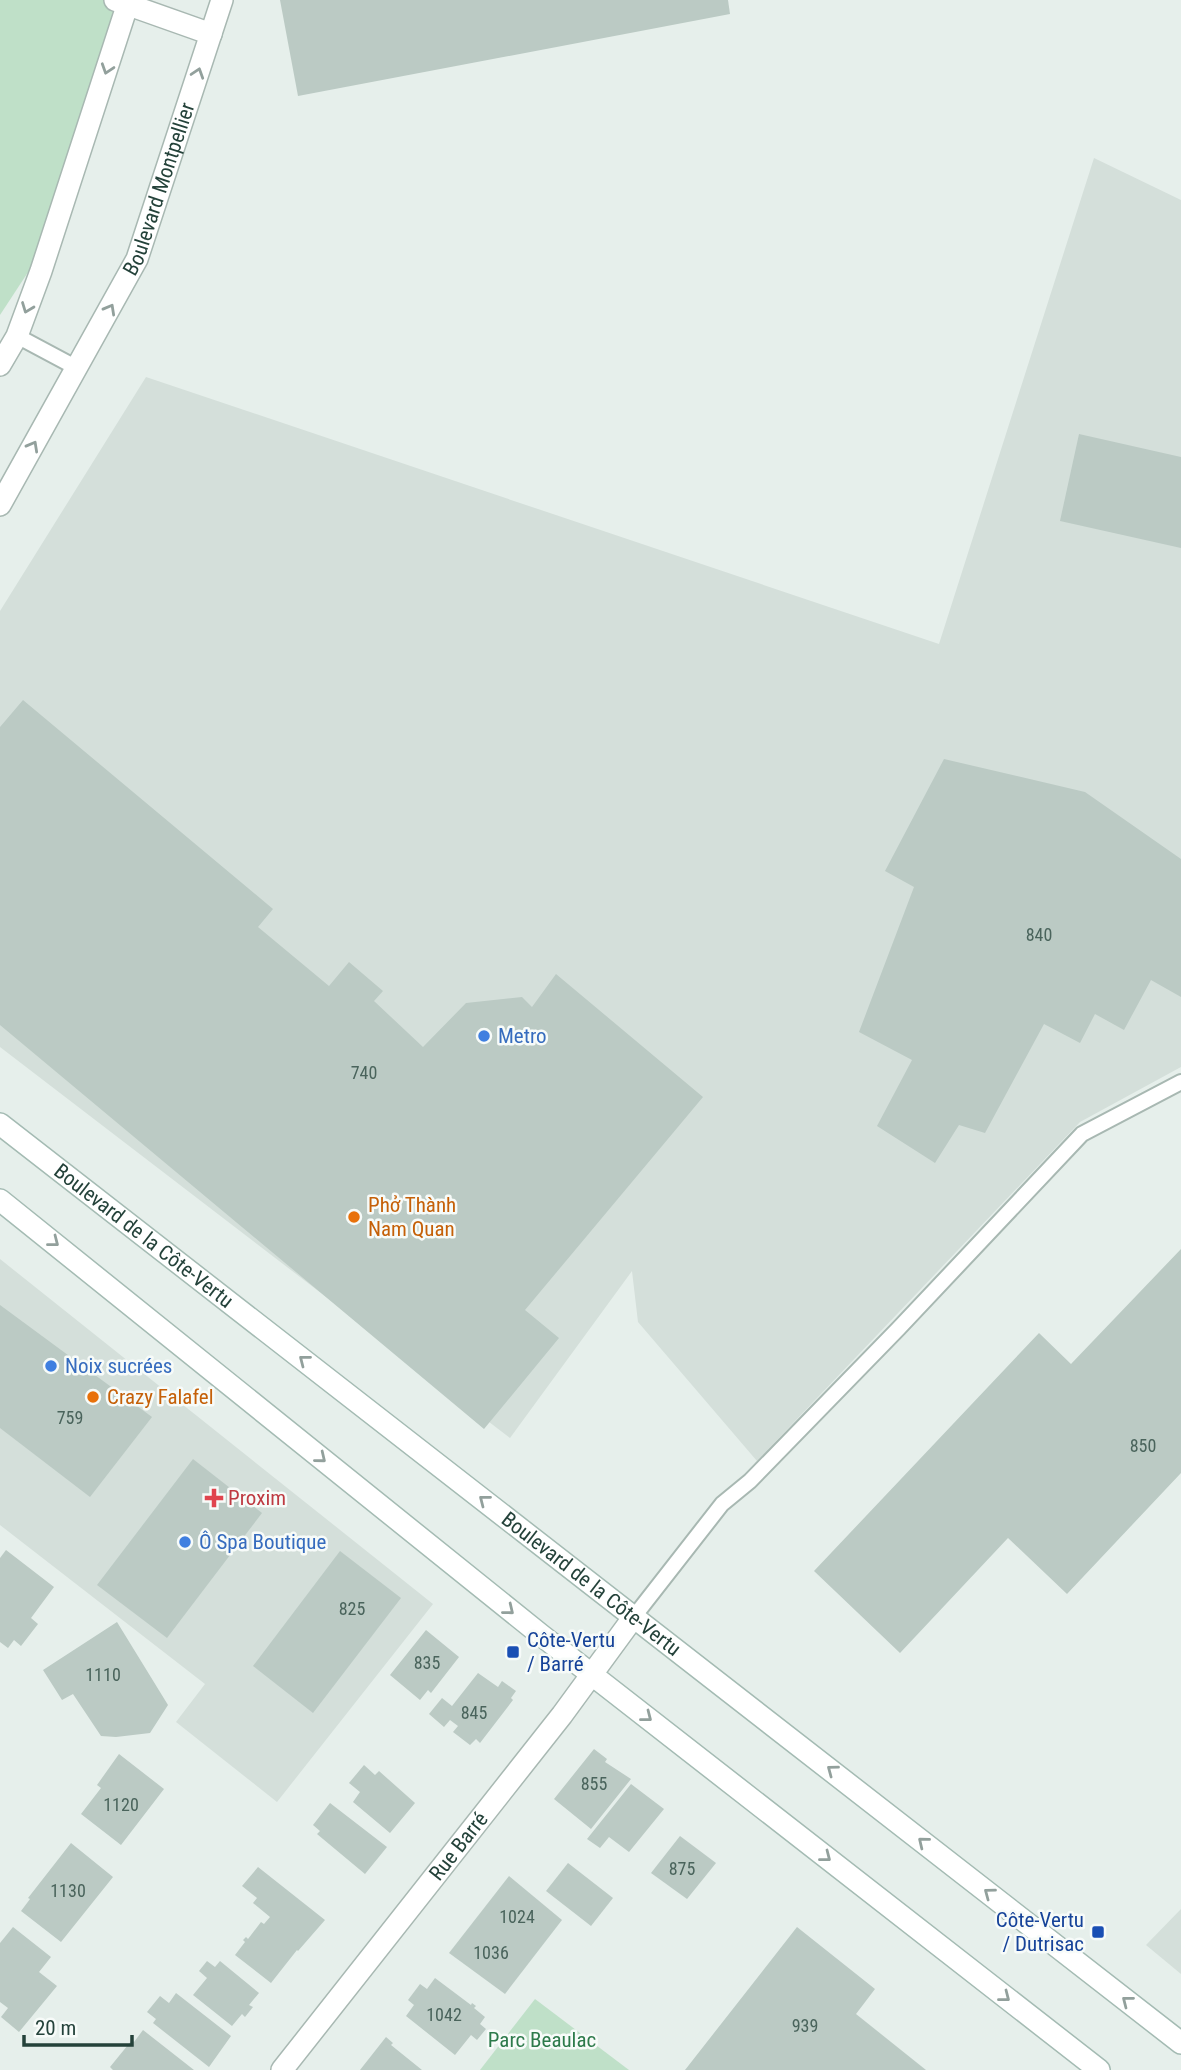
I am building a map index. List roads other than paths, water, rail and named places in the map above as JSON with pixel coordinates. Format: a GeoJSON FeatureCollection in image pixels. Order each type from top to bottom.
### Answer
{"type":"FeatureCollection","features":[{"type":"Feature","properties":{"kind":"main road","name":"Boulevard Montpellier"},"geometry":{"type":"LineString","coordinates":[[0,505],[137,259],[222,0]]}},
{"type":"Feature","properties":{"kind":"main road"},"geometry":{"type":"LineString","coordinates":[[0,365],[16,336],[55,231],[124,1],[211,34]]}},
{"type":"Feature","properties":{"kind":"main road","name":"Boulevard de la Côte-Vertu"},"geometry":{"type":"LineString","coordinates":[[0,1124],[1181,2043]]}},
{"type":"Feature","properties":{"kind":"main road"},"geometry":{"type":"LineString","coordinates":[[0,1200],[509,1610],[1099,2070]]}},
{"type":"Feature","properties":{"kind":"main road","name":"Rue Barré"},"geometry":{"type":"LineString","coordinates":[[282,2070],[593,1674],[633,1618]]}},
{"type":"Feature","properties":{"kind":"lane"},"geometry":{"type":"LineString","coordinates":[[16,336],[77,368]]}},
{"type":"Feature","properties":{"kind":"lane"},"geometry":{"type":"LineString","coordinates":[[633,1618],[722,1504],[750,1481],[1083,1134],[1181,1082]]}},
{"type":"Feature","properties":{"kind":"place","name":"Metro"},"geometry":{"type":"Point","coordinates":[484,1036]}},
{"type":"Feature","properties":{"kind":"place","name":"Phở Thành Nam Quan"},"geometry":{"type":"Point","coordinates":[354,1217]}},
{"type":"Feature","properties":{"kind":"place","name":"Noix sucrées"},"geometry":{"type":"Point","coordinates":[51,1366]}},
{"type":"Feature","properties":{"kind":"place","name":"Crazy Falafel"},"geometry":{"type":"Point","coordinates":[93,1397]}},
{"type":"Feature","properties":{"kind":"place","name":"Proxim"},"geometry":{"type":"Point","coordinates":[214,1498]}},
{"type":"Feature","properties":{"kind":"place","name":"Ô Spa Boutique"},"geometry":{"type":"Point","coordinates":[185,1542]}},
{"type":"Feature","properties":{"kind":"place","name":"Côte-Vertu / Barré"},"geometry":{"type":"Point","coordinates":[513,1652]}},
{"type":"Feature","properties":{"kind":"place","name":"Côte-Vertu / Dutrisac"},"geometry":{"type":"Point","coordinates":[1098,1932]}},
{"type":"Feature","properties":{"kind":"park label","name":"Parc Beaulac"},"geometry":{"type":"Point","coordinates":[542,2040]}}]}
